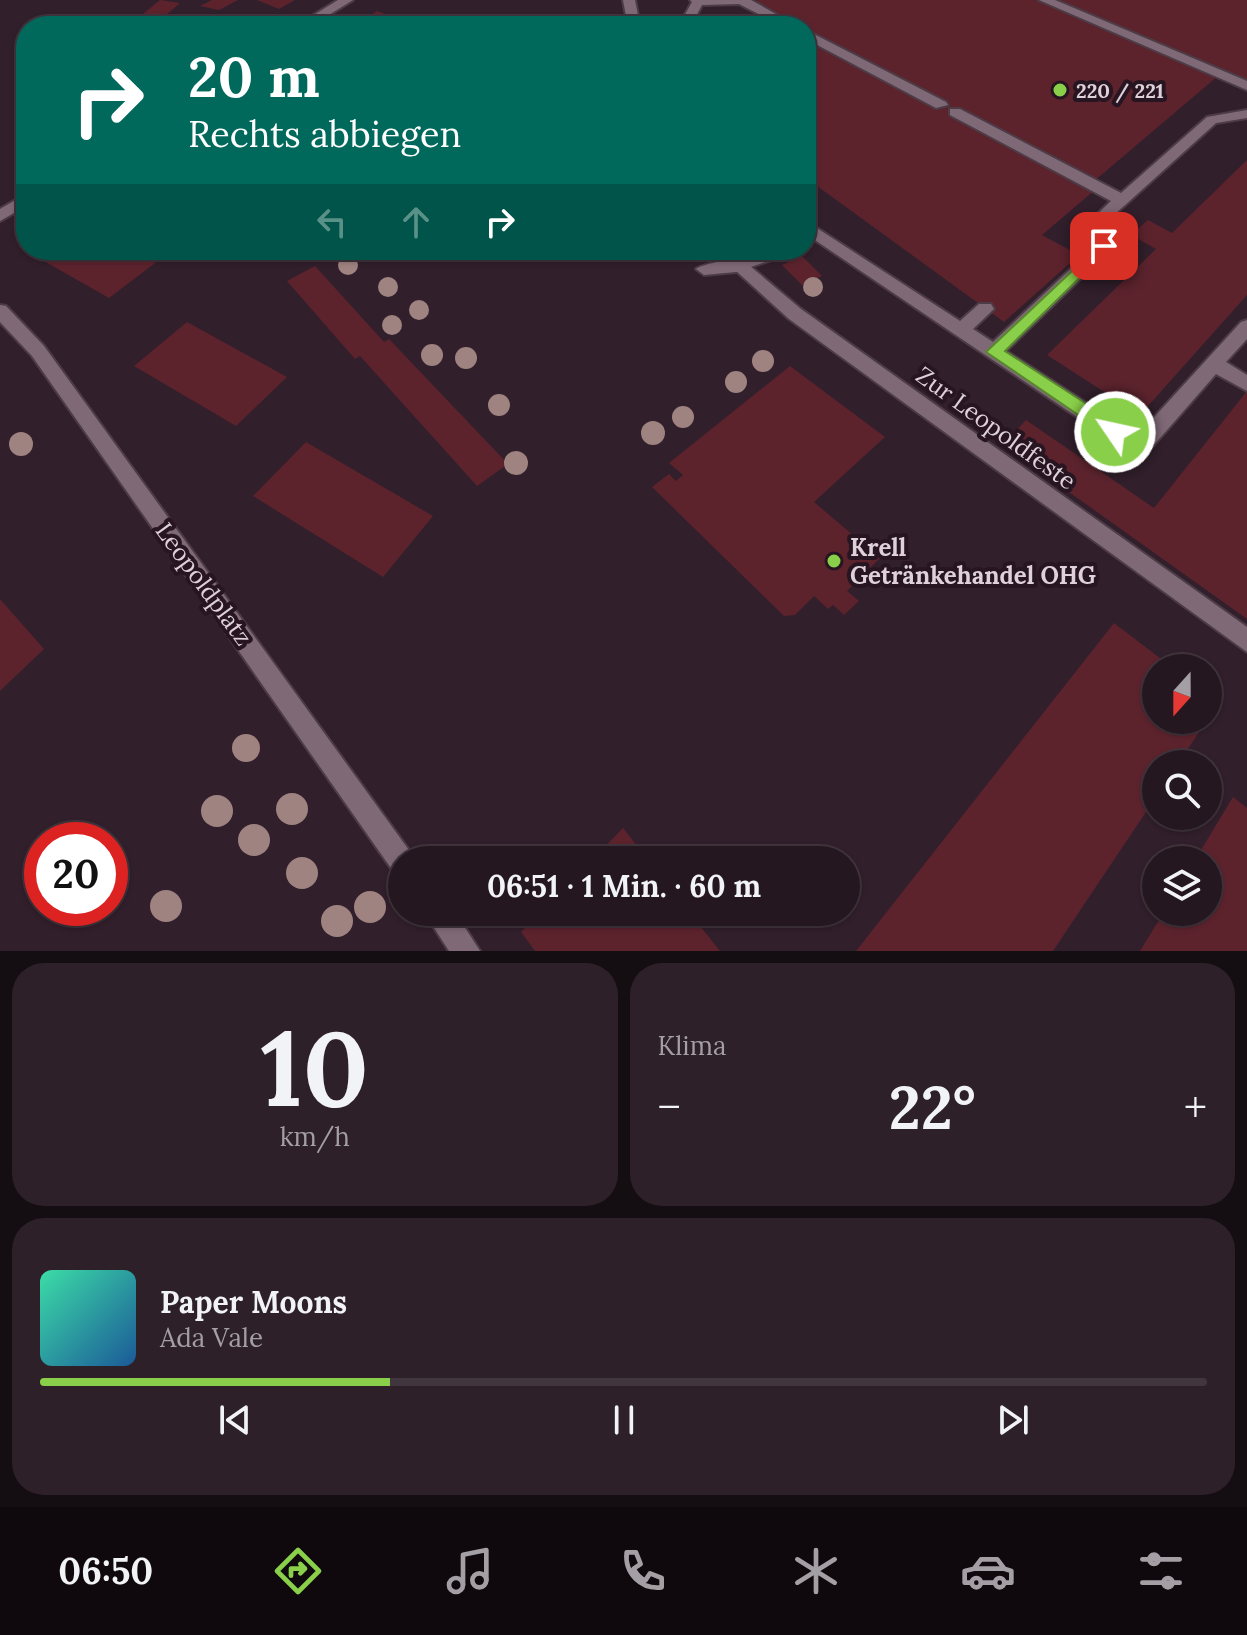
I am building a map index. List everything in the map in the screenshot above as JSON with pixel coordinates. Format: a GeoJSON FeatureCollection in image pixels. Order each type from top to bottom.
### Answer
{"type":"FeatureCollection","features":[{"type":"Feature","properties":{"kind":"street"},"geometry":{"type":"LineString","coordinates":[[319,16],[347,0]]}},
{"type":"Feature","properties":{"kind":"street"},"geometry":{"type":"LineString","coordinates":[[697,1],[744,0],[773,16]]}},
{"type":"Feature","properties":{"kind":"street"},"geometry":{"type":"LineString","coordinates":[[1045,0],[1242,83]]}},
{"type":"Feature","properties":{"kind":"street"},"geometry":{"type":"LineString","coordinates":[[816,39],[1122,200]]}},
{"type":"Feature","properties":{"kind":"street"},"geometry":{"type":"LineString","coordinates":[[994,352],[1104,246],[1096,223],[1212,120],[1247,114]]}},
{"type":"Feature","properties":{"kind":"street"},"geometry":{"type":"LineString","coordinates":[[816,238],[1139,448],[1247,327]]}},
{"type":"Feature","properties":{"kind":"street","name":"Zur Leopoldfeste"},"geometry":{"type":"LineString","coordinates":[[730,260],[795,314],[1247,641]]}},
{"type":"Feature","properties":{"kind":"street"},"geometry":{"type":"LineString","coordinates":[[704,269],[736,266],[754,260]]}},
{"type":"Feature","properties":{"kind":"street"},"geometry":{"type":"LineString","coordinates":[[961,330],[985,309]]}},
{"type":"Feature","properties":{"kind":"street","name":"Leopoldplatz"},"geometry":{"type":"LineString","coordinates":[[0,311],[38,351],[391,846]]}},
{"type":"Feature","properties":{"kind":"street"},"geometry":{"type":"LineString","coordinates":[[1213,363],[1247,384]]}},
{"type":"Feature","properties":{"kind":"street"},"geometry":{"type":"LineString","coordinates":[[448,926],[466,951]]}},
{"type":"Feature","properties":{"kind":"building"},"geometry":{"type":"Polygon","coordinates":[[[160,0],[180,3],[165,16],[140,16],[160,0]]]}},
{"type":"Feature","properties":{"kind":"building"},"geometry":{"type":"Polygon","coordinates":[[[212,0],[238,0],[219,10],[200,6],[212,0]]]}},
{"type":"Feature","properties":{"kind":"building"},"geometry":{"type":"Polygon","coordinates":[[[257,0],[295,0],[279,9],[257,0]]]}},
{"type":"Feature","properties":{"kind":"building"},"geometry":{"type":"Polygon","coordinates":[[[758,0],[1247,0],[1247,84],[1218,76],[1093,182],[1096,189],[1042,235],[1079,255],[1004,322],[816,185],[816,16],[776,16],[752,3],[758,0]]]}},
{"type":"Feature","properties":{"kind":"building"},"geometry":{"type":"Polygon","coordinates":[[[377,11],[391,16],[369,16],[377,11]]]}},
{"type":"Feature","properties":{"kind":"building"},"geometry":{"type":"Polygon","coordinates":[[[758,11],[768,16],[748,16],[758,11]]]}},
{"type":"Feature","properties":{"kind":"building"},"geometry":{"type":"Polygon","coordinates":[[[1247,160],[1247,295],[1140,415],[1047,355],[1156,249],[1131,235],[1148,220],[1172,233],[1247,160]]]}},
{"type":"Feature","properties":{"kind":"building"},"geometry":{"type":"Polygon","coordinates":[[[42,260],[159,260],[109,298],[42,260]]]}},
{"type":"Feature","properties":{"kind":"building"},"geometry":{"type":"Polygon","coordinates":[[[793,260],[806,260],[822,276],[802,285],[782,265],[793,260]]]}},
{"type":"Feature","properties":{"kind":"building"},"geometry":{"type":"Polygon","coordinates":[[[315,266],[384,342],[389,339],[508,464],[477,486],[360,356],[355,359],[287,281],[315,266]]]}},
{"type":"Feature","properties":{"kind":"building"},"geometry":{"type":"Polygon","coordinates":[[[187,322],[287,377],[236,426],[134,366],[187,322]]]}},
{"type":"Feature","properties":{"kind":"building"},"geometry":{"type":"Polygon","coordinates":[[[790,366],[885,437],[814,502],[880,558],[847,591],[859,601],[844,615],[833,605],[828,609],[814,596],[795,615],[784,616],[652,487],[669,474],[676,481],[683,475],[669,463],[790,366]]]}},
{"type":"Feature","properties":{"kind":"building"},"geometry":{"type":"Polygon","coordinates":[[[1247,391],[1247,619],[1003,445],[1026,420],[1154,508],[1247,391]]]}},
{"type":"Feature","properties":{"kind":"building"},"geometry":{"type":"Polygon","coordinates":[[[306,442],[433,516],[383,577],[253,496],[306,442]]]}},
{"type":"Feature","properties":{"kind":"building"},"geometry":{"type":"Polygon","coordinates":[[[0,599],[44,649],[0,691],[0,599]]]}},
{"type":"Feature","properties":{"kind":"building"},"geometry":{"type":"Polygon","coordinates":[[[1114,623],[1155,654],[1142,654],[1142,734],[1198,734],[1187,750],[1142,750],[1142,818],[1053,951],[856,951],[1114,623]]]}},
{"type":"Feature","properties":{"kind":"building"},"geometry":{"type":"Polygon","coordinates":[[[1233,797],[1247,808],[1247,951],[1140,951],[1155,926],[1222,926],[1222,846],[1203,846],[1213,830],[1222,830],[1222,815],[1233,797]]]}},
{"type":"Feature","properties":{"kind":"building"},"geometry":{"type":"Polygon","coordinates":[[[623,828],[637,846],[606,846],[623,828]]]}},
{"type":"Feature","properties":{"kind":"building"},"geometry":{"type":"Polygon","coordinates":[[[527,926],[700,926],[720,951],[535,951],[521,932],[527,926]]]}},
{"type":"Feature","properties":{"kind":"place","name":"220 / 221"},"geometry":{"type":"Point","coordinates":[1060,90]}},
{"type":"Feature","properties":{"kind":"place","name":"Krell Getränkehandel OHG"},"geometry":{"type":"Point","coordinates":[834,561]}},
{"type":"Feature","properties":{"kind":"route"},"geometry":{"type":"LineString","coordinates":[[1104,246],[994,352],[1115,432]]}}]}
